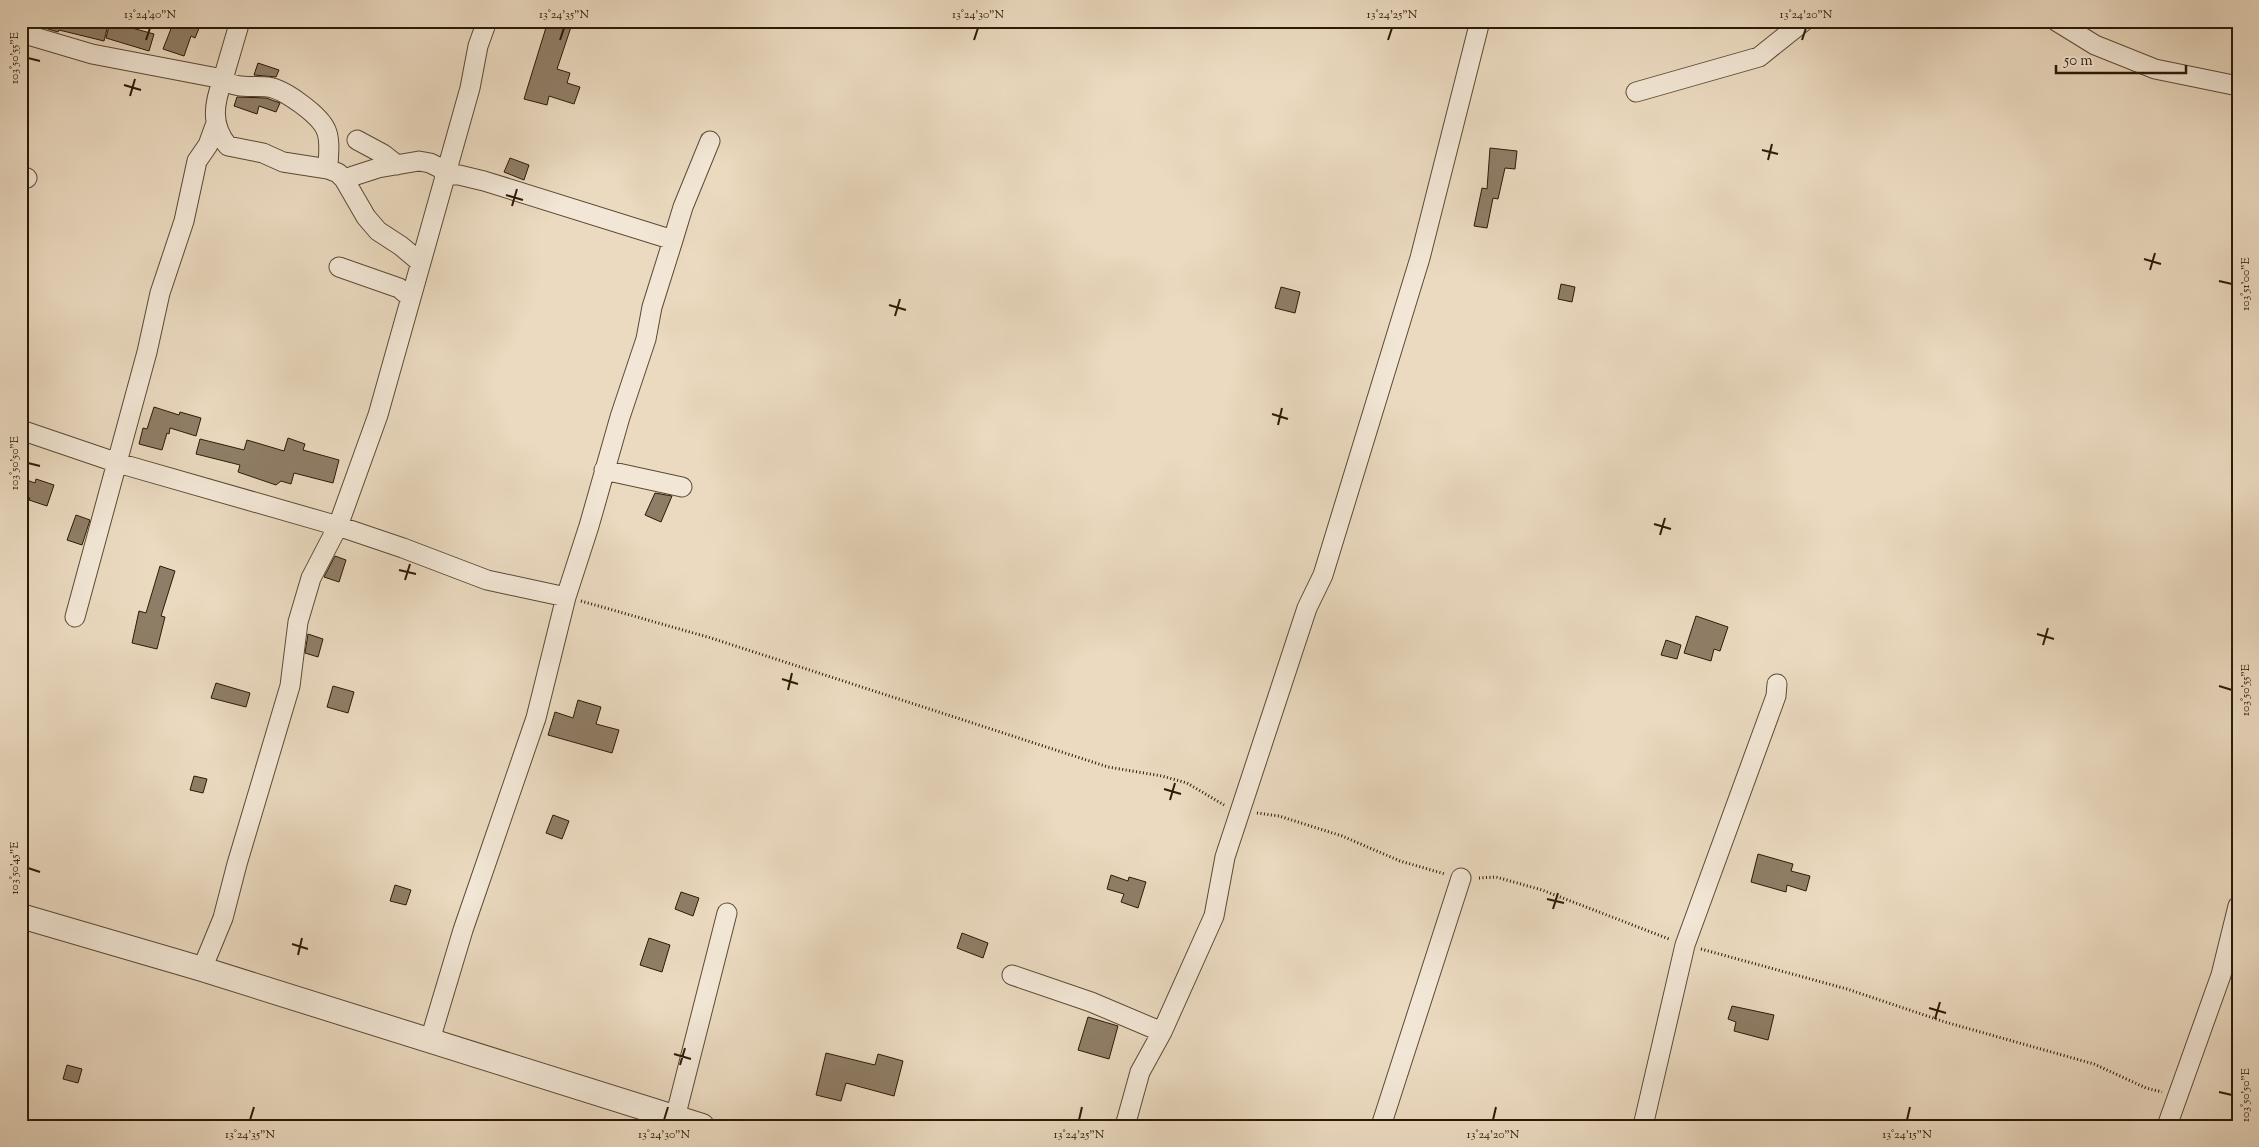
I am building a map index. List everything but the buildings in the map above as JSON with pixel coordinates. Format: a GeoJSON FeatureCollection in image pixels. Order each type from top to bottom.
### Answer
{"type":"FeatureCollection","features":[{"type":"Feature","properties":{"kind":"street"},"geometry":{"type":"LineString","coordinates":[[240,21],[223,79],[215,99],[214,112],[216,122],[228,146],[263,154],[283,162],[328,169],[338,173],[344,179],[366,217],[378,231],[402,246],[420,262]]}},
{"type":"Feature","properties":{"kind":"street"},"geometry":{"type":"LineString","coordinates":[[202,969],[223,918],[237,864],[290,686],[298,622],[308,587],[338,526],[378,416],[470,88],[478,46],[487,21]]}},
{"type":"Feature","properties":{"kind":"street"},"geometry":{"type":"LineString","coordinates":[[1124,1126],[1140,1072],[1162,1032],[1214,916],[1225,857],[1242,811],[1262,740],[1307,608],[1323,576],[1420,258],[1480,21]]}},
{"type":"Feature","properties":{"kind":"street"},"geometry":{"type":"LineString","coordinates":[[1636,92],[1759,57],[1804,21]]}},
{"type":"Feature","properties":{"kind":"street"},"geometry":{"type":"LineString","coordinates":[[2056,21],[2095,45],[2155,69],[2238,86]]}},
{"type":"Feature","properties":{"kind":"street"},"geometry":{"type":"LineString","coordinates":[[21,33],[92,54],[223,79],[229,84],[240,87],[277,89],[322,122],[327,132],[328,169]]}},
{"type":"Feature","properties":{"kind":"street"},"geometry":{"type":"LineString","coordinates":[[75,616],[118,463],[147,352],[160,293],[184,221],[197,161],[208,145],[216,122]]}},
{"type":"Feature","properties":{"kind":"street"},"geometry":{"type":"LineString","coordinates":[[356,140],[383,154],[396,165]]}},
{"type":"Feature","properties":{"kind":"street"},"geometry":{"type":"LineString","coordinates":[[430,1040],[463,930],[536,718],[566,597],[632,377],[646,339],[652,306],[683,207],[710,141]]}},
{"type":"Feature","properties":{"kind":"street"},"geometry":{"type":"LineString","coordinates":[[344,179],[378,168],[419,161],[430,163],[445,173],[484,181],[673,240]]}},
{"type":"Feature","properties":{"kind":"street"},"geometry":{"type":"LineString","coordinates":[[339,267],[399,288],[410,298]]}},
{"type":"Feature","properties":{"kind":"street"},"geometry":{"type":"LineString","coordinates":[[21,430],[118,463],[338,526],[487,580],[566,597]]}},
{"type":"Feature","properties":{"kind":"street"},"geometry":{"type":"LineString","coordinates":[[604,470],[682,486]]}},
{"type":"Feature","properties":{"kind":"street"},"geometry":{"type":"LineString","coordinates":[[1643,1126],[1685,945],[1776,696],[1777,684]]}},
{"type":"Feature","properties":{"kind":"street"},"geometry":{"type":"LineString","coordinates":[[1381,1126],[1461,878]]}},
{"type":"Feature","properties":{"kind":"street"},"geometry":{"type":"LineString","coordinates":[[2167,1126],[2176,1096],[2194,1054],[2221,975],[2238,906]]}},
{"type":"Feature","properties":{"kind":"street"},"geometry":{"type":"LineString","coordinates":[[675,1118],[727,913]]}},
{"type":"Feature","properties":{"kind":"street"},"geometry":{"type":"LineString","coordinates":[[21,916],[202,969],[702,1126]]}},
{"type":"Feature","properties":{"kind":"street"},"geometry":{"type":"LineString","coordinates":[[1012,975],[1091,1002],[1162,1032]]}},
{"type":"Feature","properties":{"kind":"path"},"geometry":{"type":"LineString","coordinates":[[566,597],[711,638],[1108,766],[1162,776],[1187,783],[1225,806],[1242,811],[1279,816],[1342,836],[1400,861],[1461,878],[1496,877],[1542,890],[1685,945],[1847,989],[1945,1022],[2094,1064],[2146,1088],[2176,1096]]}}]}
